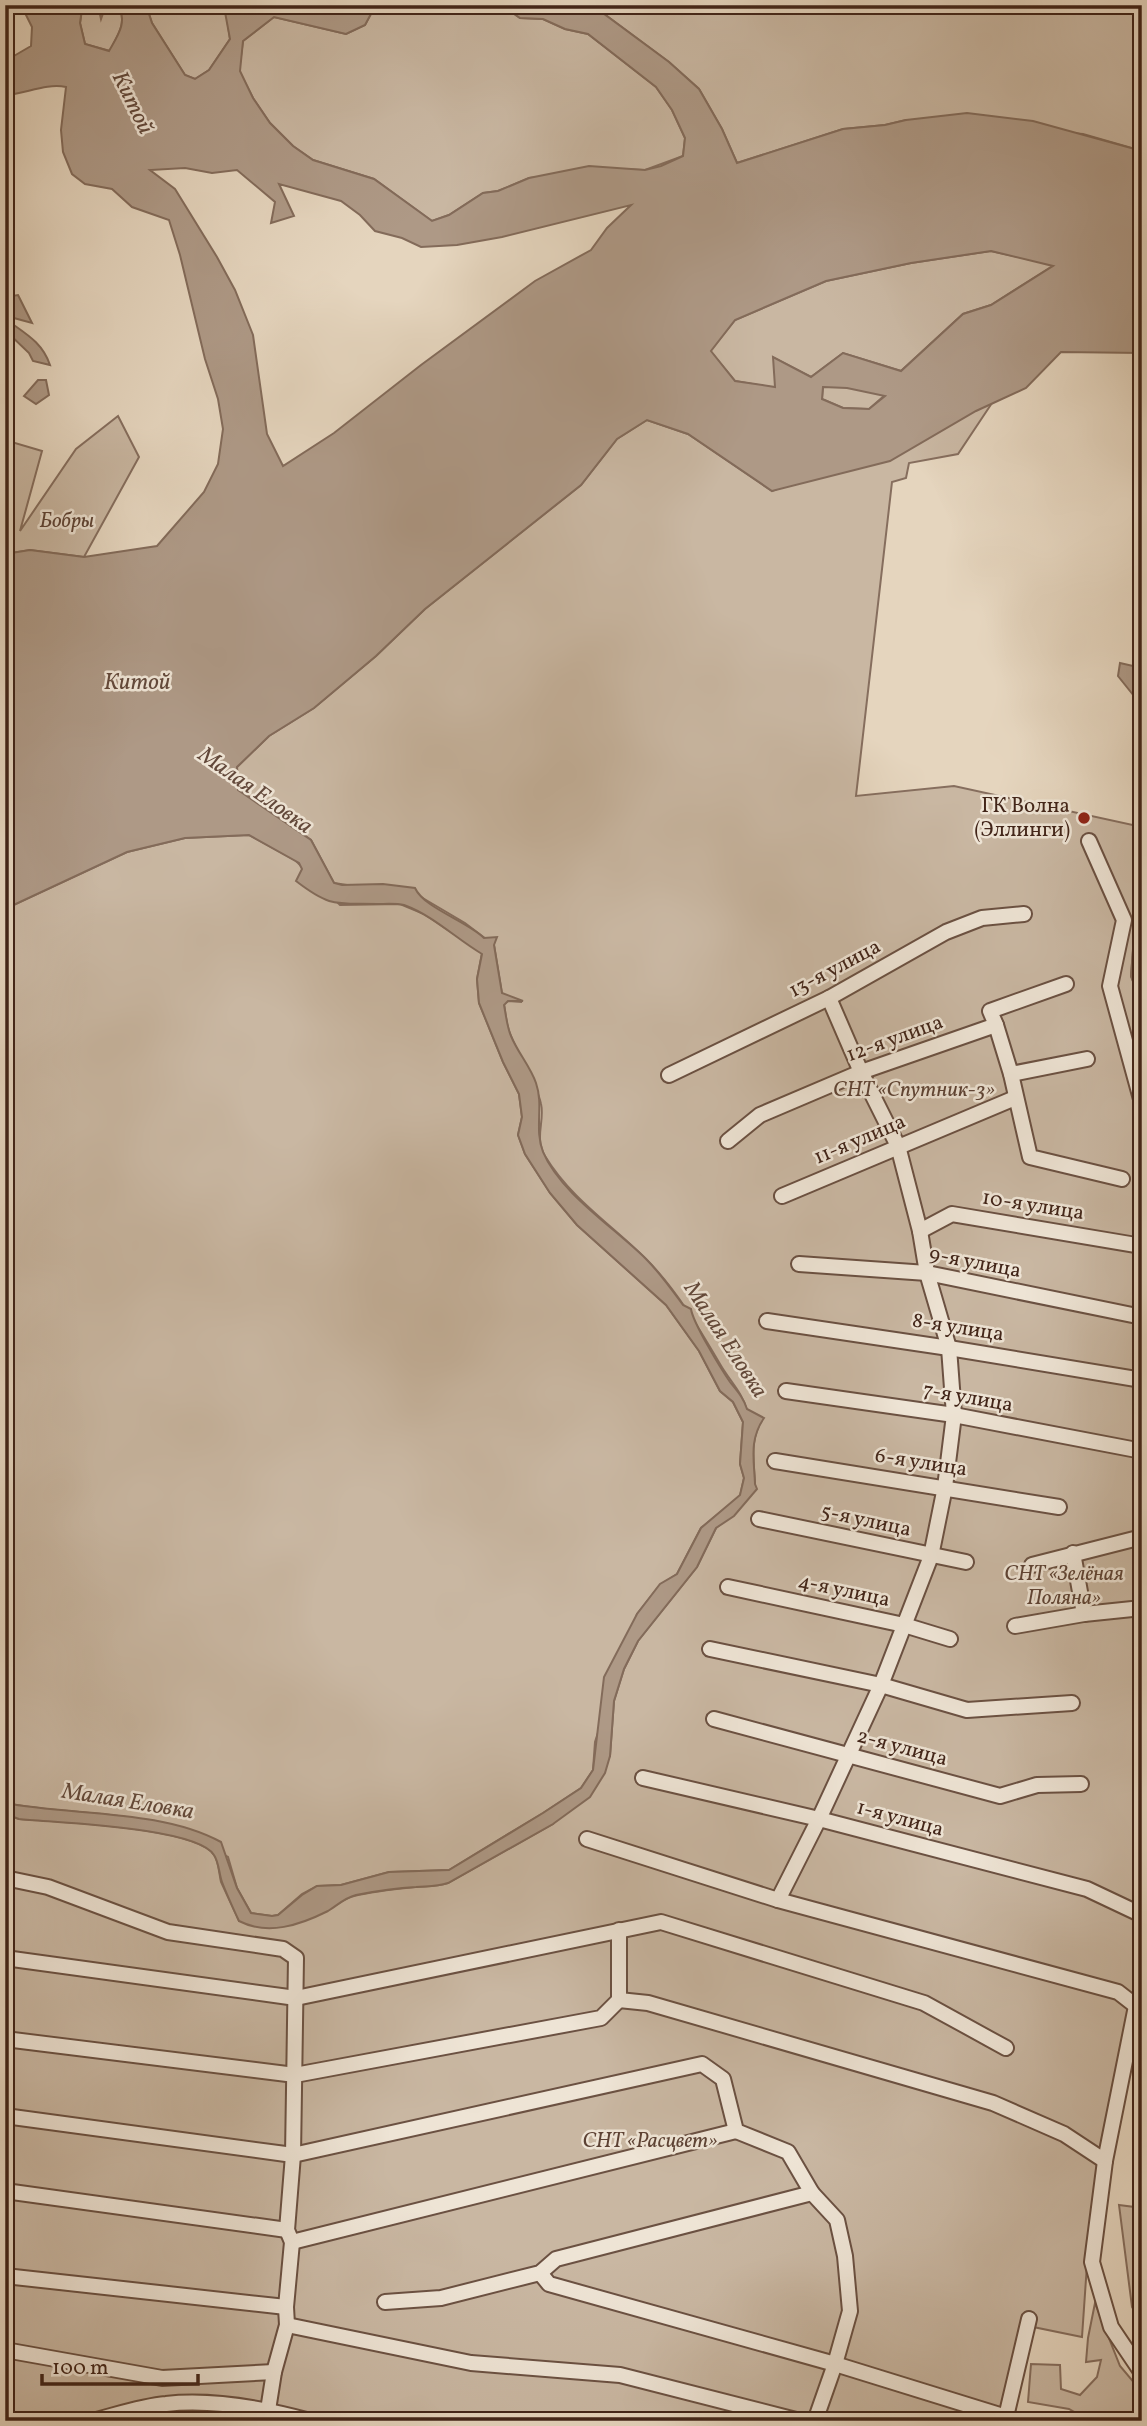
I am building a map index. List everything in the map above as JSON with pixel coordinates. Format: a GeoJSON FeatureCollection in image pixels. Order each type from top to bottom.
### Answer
{"type":"FeatureCollection","features":[{"type":"Feature","properties":{"kind":"street"},"geometry":{"type":"LineString","coordinates":[[1089,841],[1124,920],[1110,986],[1142,1103]]}},
{"type":"Feature","properties":{"kind":"street","name":"13-я улица"},"geometry":{"type":"LineString","coordinates":[[669,1075],[830,998],[946,932],[982,918],[1024,914]]}},
{"type":"Feature","properties":{"kind":"street"},"geometry":{"type":"LineString","coordinates":[[1066,984],[990,1012],[1011,1074],[1030,1157],[1122,1179]]}},
{"type":"Feature","properties":{"kind":"street"},"geometry":{"type":"LineString","coordinates":[[778,1899],[819,1819],[881,1685],[931,1556],[946,1487],[954,1415],[949,1348],[927,1273],[920,1231],[898,1146],[861,1072],[830,998]]}},
{"type":"Feature","properties":{"kind":"street","name":"12-я улица"},"geometry":{"type":"LineString","coordinates":[[728,1141],[760,1115],[861,1072],[996,1025]]}},
{"type":"Feature","properties":{"kind":"street"},"geometry":{"type":"LineString","coordinates":[[1011,1074],[1087,1059]]}},
{"type":"Feature","properties":{"kind":"street","name":"11-я улица"},"geometry":{"type":"LineString","coordinates":[[782,1196],[1015,1098]]}},
{"type":"Feature","properties":{"kind":"street","name":"10-я улица"},"geometry":{"type":"LineString","coordinates":[[920,1231],[952,1214],[1142,1246]]}},
{"type":"Feature","properties":{"kind":"street","name":"9-я улица"},"geometry":{"type":"LineString","coordinates":[[799,1264],[927,1273],[1142,1317]]}},
{"type":"Feature","properties":{"kind":"street","name":"8-я улица"},"geometry":{"type":"LineString","coordinates":[[767,1321],[1142,1380]]}},
{"type":"Feature","properties":{"kind":"street","name":"7-я улица"},"geometry":{"type":"LineString","coordinates":[[786,1391],[954,1415],[1142,1451]]}},
{"type":"Feature","properties":{"kind":"street","name":"6-я улица"},"geometry":{"type":"LineString","coordinates":[[775,1461],[1059,1507]]}},
{"type":"Feature","properties":{"kind":"street","name":"5-я улица"},"geometry":{"type":"LineString","coordinates":[[759,1519],[966,1562]]}},
{"type":"Feature","properties":{"kind":"street"},"geometry":{"type":"LineString","coordinates":[[1032,1565],[1142,1537]]}},
{"type":"Feature","properties":{"kind":"street"},"geometry":{"type":"LineString","coordinates":[[1073,1553],[1084,1614]]}},
{"type":"Feature","properties":{"kind":"street","name":"4-я улица"},"geometry":{"type":"LineString","coordinates":[[728,1587],[904,1625],[950,1639]]}},
{"type":"Feature","properties":{"kind":"street"},"geometry":{"type":"LineString","coordinates":[[1015,1626],[1084,1614],[1142,1608]]}},
{"type":"Feature","properties":{"kind":"street"},"geometry":{"type":"LineString","coordinates":[[710,1649],[881,1685],[967,1710],[1072,1703]]}},
{"type":"Feature","properties":{"kind":"street","name":"2-я улица"},"geometry":{"type":"LineString","coordinates":[[714,1718],[1000,1796],[1037,1785],[1081,1784]]}},
{"type":"Feature","properties":{"kind":"street","name":"1-я улица"},"geometry":{"type":"LineString","coordinates":[[643,1778],[819,1819],[1087,1889],[1142,1915]]}},
{"type":"Feature","properties":{"kind":"street"},"geometry":{"type":"LineString","coordinates":[[587,1839],[778,1899],[1118,1992],[1139,2003],[1105,2161],[1092,2262],[1111,2327],[1142,2373]]}},
{"type":"Feature","properties":{"kind":"street"},"geometry":{"type":"LineString","coordinates":[[5,1878],[48,1887],[168,1932],[284,1949],[296,1958],[293,2155],[286,2325],[268,2410]]}},
{"type":"Feature","properties":{"kind":"street"},"geometry":{"type":"LineString","coordinates":[[5,1958],[296,1998],[661,1922],[924,2003],[1006,2048]]}},
{"type":"Feature","properties":{"kind":"street"},"geometry":{"type":"LineString","coordinates":[[5,2039],[295,2075],[601,2018],[620,2000],[619,1930]]}},
{"type":"Feature","properties":{"kind":"street"},"geometry":{"type":"LineString","coordinates":[[620,2000],[648,2003],[993,2103],[1064,2134],[1105,2161]]}},
{"type":"Feature","properties":{"kind":"street"},"geometry":{"type":"LineString","coordinates":[[5,2116],[293,2155],[702,2064],[723,2079],[736,2131]]}},
{"type":"Feature","properties":{"kind":"street"},"geometry":{"type":"LineString","coordinates":[[5,2191],[289,2236],[736,2131],[788,2152],[812,2193],[836,2220],[845,2256],[850,2311],[815,2421]]}},
{"type":"Feature","properties":{"kind":"street"},"geometry":{"type":"LineString","coordinates":[[385,2302],[441,2298],[540,2273],[556,2259],[812,2193]]}},
{"type":"Feature","properties":{"kind":"street"},"geometry":{"type":"LineString","coordinates":[[540,2273],[549,2284],[835,2364],[1010,2420],[1029,2319]]}},
{"type":"Feature","properties":{"kind":"street"},"geometry":{"type":"LineString","coordinates":[[5,2276],[286,2307]]}},
{"type":"Feature","properties":{"kind":"street"},"geometry":{"type":"LineString","coordinates":[[286,2325],[471,2363],[620,2375],[800,2421]]}},
{"type":"Feature","properties":{"kind":"street"},"geometry":{"type":"LineString","coordinates":[[5,2350],[162,2378],[274,2372]]}},
{"type":"Feature","properties":{"kind":"street"},"geometry":{"type":"LineString","coordinates":[[92,2421],[166,2404],[268,2410],[310,2421]]}},
{"type":"Feature","properties":{"kind":"green space"},"geometry":{"type":"Polygon","coordinates":[[[89,5],[98,5],[101,19],[106,5],[119,5],[122,23],[110,51],[85,44],[80,23],[82,9],[89,5]]]}},
{"type":"Feature","properties":{"kind":"green space"},"geometry":{"type":"Polygon","coordinates":[[[146,5],[198,5],[208,10],[226,12],[230,39],[209,70],[195,79],[185,75],[152,23],[146,5]]]}},
{"type":"Feature","properties":{"kind":"green space"},"geometry":{"type":"Polygon","coordinates":[[[387,5],[479,5],[506,8],[520,18],[543,19],[565,29],[588,34],[656,87],[672,110],[685,138],[683,156],[645,170],[619,169],[529,178],[498,191],[483,193],[449,215],[432,221],[374,179],[313,160],[293,146],[270,123],[239,71],[243,41],[274,17],[346,34],[365,25],[373,10],[387,5]]]}},
{"type":"Feature","properties":{"kind":"green space"},"geometry":{"type":"Polygon","coordinates":[[[580,5],[1142,5],[1142,151],[1083,134],[906,120],[843,129],[737,163],[722,129],[699,89],[669,62],[600,11],[580,5]]]}},
{"type":"Feature","properties":{"kind":"green space"},"geometry":{"type":"Polygon","coordinates":[[[991,251],[1054,265],[991,305],[963,314],[901,371],[843,353],[811,377],[774,358],[776,388],[735,381],[710,351],[735,320],[826,281],[911,263],[991,251]]]}},
{"type":"Feature","properties":{"kind":"green space"},"geometry":{"type":"Polygon","coordinates":[[[823,386],[847,387],[885,395],[869,409],[843,408],[822,399],[823,386]]]}},
{"type":"Feature","properties":{"kind":"green space"},"geometry":{"type":"Polygon","coordinates":[[[992,403],[958,454],[909,463],[906,478],[892,482],[856,796],[954,786],[1142,827],[1131,976],[1142,1005],[1142,2060],[1120,2057],[1088,2250],[1082,2337],[1033,2327],[1006,2418],[1019,2421],[332,2421],[262,2403],[222,2397],[154,2401],[71,2421],[5,2421],[5,1814],[19,1819],[154,1832],[202,1846],[216,1858],[221,1882],[239,1921],[320,1914],[354,1896],[448,1883],[553,1824],[610,1756],[614,1701],[624,1669],[638,1641],[697,1567],[716,1528],[728,1518],[755,1484],[754,1442],[763,1418],[747,1410],[739,1392],[667,1283],[646,1259],[579,1199],[545,1156],[540,1142],[542,1110],[539,1096],[506,1020],[504,1004],[508,1001],[522,1002],[502,994],[494,945],[465,923],[419,896],[334,883],[311,840],[238,789],[237,767],[269,736],[314,708],[376,656],[425,609],[581,485],[617,439],[647,420],[688,434],[772,491],[992,403]]]}},
{"type":"Feature","properties":{"kind":"green space","name":"Бобры"},"geometry":{"type":"Polygon","coordinates":[[[118,416],[139,457],[84,557],[30,550],[5,554],[5,440],[42,451],[20,531],[76,449],[118,416]]]}},
{"type":"Feature","properties":{"kind":"green space"},"geometry":{"type":"Polygon","coordinates":[[[249,835],[295,860],[340,905],[400,904],[424,914],[482,953],[477,979],[479,1003],[519,1094],[522,1117],[518,1135],[525,1154],[550,1193],[577,1225],[666,1305],[699,1351],[720,1391],[733,1402],[743,1422],[740,1464],[744,1478],[740,1496],[701,1528],[677,1574],[660,1585],[637,1614],[595,1742],[593,1770],[581,1788],[449,1870],[389,1872],[341,1885],[317,1886],[302,1894],[278,1915],[272,1916],[251,1913],[237,1888],[228,1857],[172,1828],[137,1818],[5,1803],[5,909],[127,852],[185,838],[249,835]]]}},
{"type":"Feature","properties":{"kind":"green space"},"geometry":{"type":"Polygon","coordinates":[[[1119,2205],[1142,2208],[1142,2325],[1132,2307],[1119,2205]]]}},
{"type":"Feature","properties":{"kind":"green space"},"geometry":{"type":"Polygon","coordinates":[[[1095,2303],[1120,2366],[1142,2392],[1142,2421],[1090,2421],[1069,2409],[1028,2402],[1031,2364],[1060,2365],[1061,2389],[1080,2395],[1097,2377],[1101,2360],[1086,2362],[1095,2303]]]}},
{"type":"Feature","properties":{"kind":"green space"},"geometry":{"type":"Polygon","coordinates":[[[181,2411],[252,2411],[280,2421],[122,2421],[181,2411]]]}},
{"type":"Feature","properties":{"kind":"water","name":"Китой"},"geometry":{"type":"Polygon","coordinates":[[[21,5],[89,5],[82,9],[80,23],[85,44],[109,51],[122,24],[119,5],[146,5],[152,23],[185,75],[195,79],[209,70],[230,39],[225,12],[208,10],[198,5],[387,5],[373,10],[365,25],[346,34],[274,17],[243,41],[240,71],[253,98],[270,123],[293,146],[313,160],[374,179],[432,221],[449,215],[483,193],[498,191],[529,178],[589,166],[645,170],[683,156],[685,138],[672,110],[656,87],[588,34],[565,29],[543,19],[520,18],[506,8],[479,5],[580,5],[600,11],[669,62],[699,89],[722,129],[737,163],[843,129],[967,113],[1033,121],[1142,151],[1142,353],[1061,352],[1026,388],[976,411],[890,461],[772,491],[688,434],[647,420],[617,439],[581,485],[425,609],[376,656],[314,708],[269,736],[237,767],[238,790],[311,840],[334,883],[415,888],[427,902],[484,938],[497,937],[494,945],[502,993],[523,1001],[508,1001],[504,1005],[511,1036],[536,1083],[540,1143],[551,1167],[575,1196],[646,1259],[683,1305],[691,1309],[708,1346],[747,1409],[764,1418],[756,1434],[754,1450],[757,1489],[734,1516],[716,1528],[697,1567],[638,1641],[624,1669],[614,1701],[610,1756],[605,1773],[590,1797],[553,1824],[448,1883],[356,1895],[317,1916],[284,1927],[261,1928],[239,1921],[222,1882],[216,1858],[202,1846],[154,1832],[19,1819],[5,1814],[5,1803],[144,1819],[197,1831],[221,1842],[237,1888],[251,1913],[278,1915],[317,1886],[341,1885],[389,1872],[449,1870],[581,1788],[593,1770],[604,1677],[637,1614],[660,1584],[677,1574],[701,1528],[740,1495],[744,1478],[740,1464],[743,1422],[733,1402],[720,1391],[699,1351],[666,1305],[577,1225],[550,1193],[525,1154],[518,1135],[522,1117],[519,1094],[479,1003],[477,979],[482,954],[425,915],[404,905],[343,903],[318,896],[296,881],[302,869],[299,863],[249,835],[185,838],[127,852],[5,909],[5,554],[30,550],[84,557],[157,546],[204,492],[218,464],[223,429],[218,399],[169,220],[132,207],[112,189],[85,184],[72,174],[63,152],[61,130],[66,87],[44,87],[8,95],[5,85],[7,60],[31,46],[32,27],[21,5]],[[185,168],[150,170],[175,189],[235,290],[253,335],[267,434],[283,466],[334,433],[535,281],[591,250],[607,228],[631,205],[502,237],[457,245],[421,247],[402,238],[375,231],[341,201],[279,184],[294,216],[271,223],[275,202],[237,170],[212,173],[185,168]],[[991,251],[911,263],[826,281],[735,320],[711,351],[735,381],[775,387],[773,357],[811,377],[843,353],[901,371],[963,314],[991,305],[1053,266],[991,251]],[[823,387],[822,399],[843,408],[869,409],[885,396],[847,388],[823,387]]]}},
{"type":"Feature","properties":{"kind":"water"},"geometry":{"type":"Polygon","coordinates":[[[18,295],[32,323],[10,317],[11,323],[39,346],[50,365],[33,361],[29,353],[5,330],[5,297],[18,295]]]}},
{"type":"Feature","properties":{"kind":"water"},"geometry":{"type":"Polygon","coordinates":[[[38,380],[46,380],[49,395],[36,404],[24,396],[38,380]]]}},
{"type":"Feature","properties":{"kind":"water"},"geometry":{"type":"Polygon","coordinates":[[[1120,663],[1142,668],[1142,706],[1118,676],[1120,663]]]}},
{"type":"Feature","properties":{"kind":"water"},"geometry":{"type":"Polygon","coordinates":[[[1142,837],[1142,1005],[1131,976],[1142,837]]]}},
{"type":"Feature","properties":{"kind":"place","name":"ГК Волна (Эллинги)"},"geometry":{"type":"Point","coordinates":[1084,818]}},
{"type":"Feature","properties":{"kind":"water label","name":"Малая Еловка"},"geometry":{"type":"Point","coordinates":[255,791]}},
{"type":"Feature","properties":{"kind":"water label","name":"Малая Еловка"},"geometry":{"type":"Point","coordinates":[725,1340]}},
{"type":"Feature","properties":{"kind":"water label","name":"Малая Еловка"},"geometry":{"type":"Point","coordinates":[128,1802]}},
{"type":"Feature","properties":{"kind":"park label","name":"СНТ «Спутник-3»"},"geometry":{"type":"Point","coordinates":[914,1090]}},
{"type":"Feature","properties":{"kind":"park label","name":"СНТ «Зелёная Поляна»"},"geometry":{"type":"Point","coordinates":[1064,1586]}},
{"type":"Feature","properties":{"kind":"park label","name":"СНТ «Расцвет»"},"geometry":{"type":"Point","coordinates":[650,2141]}}]}
